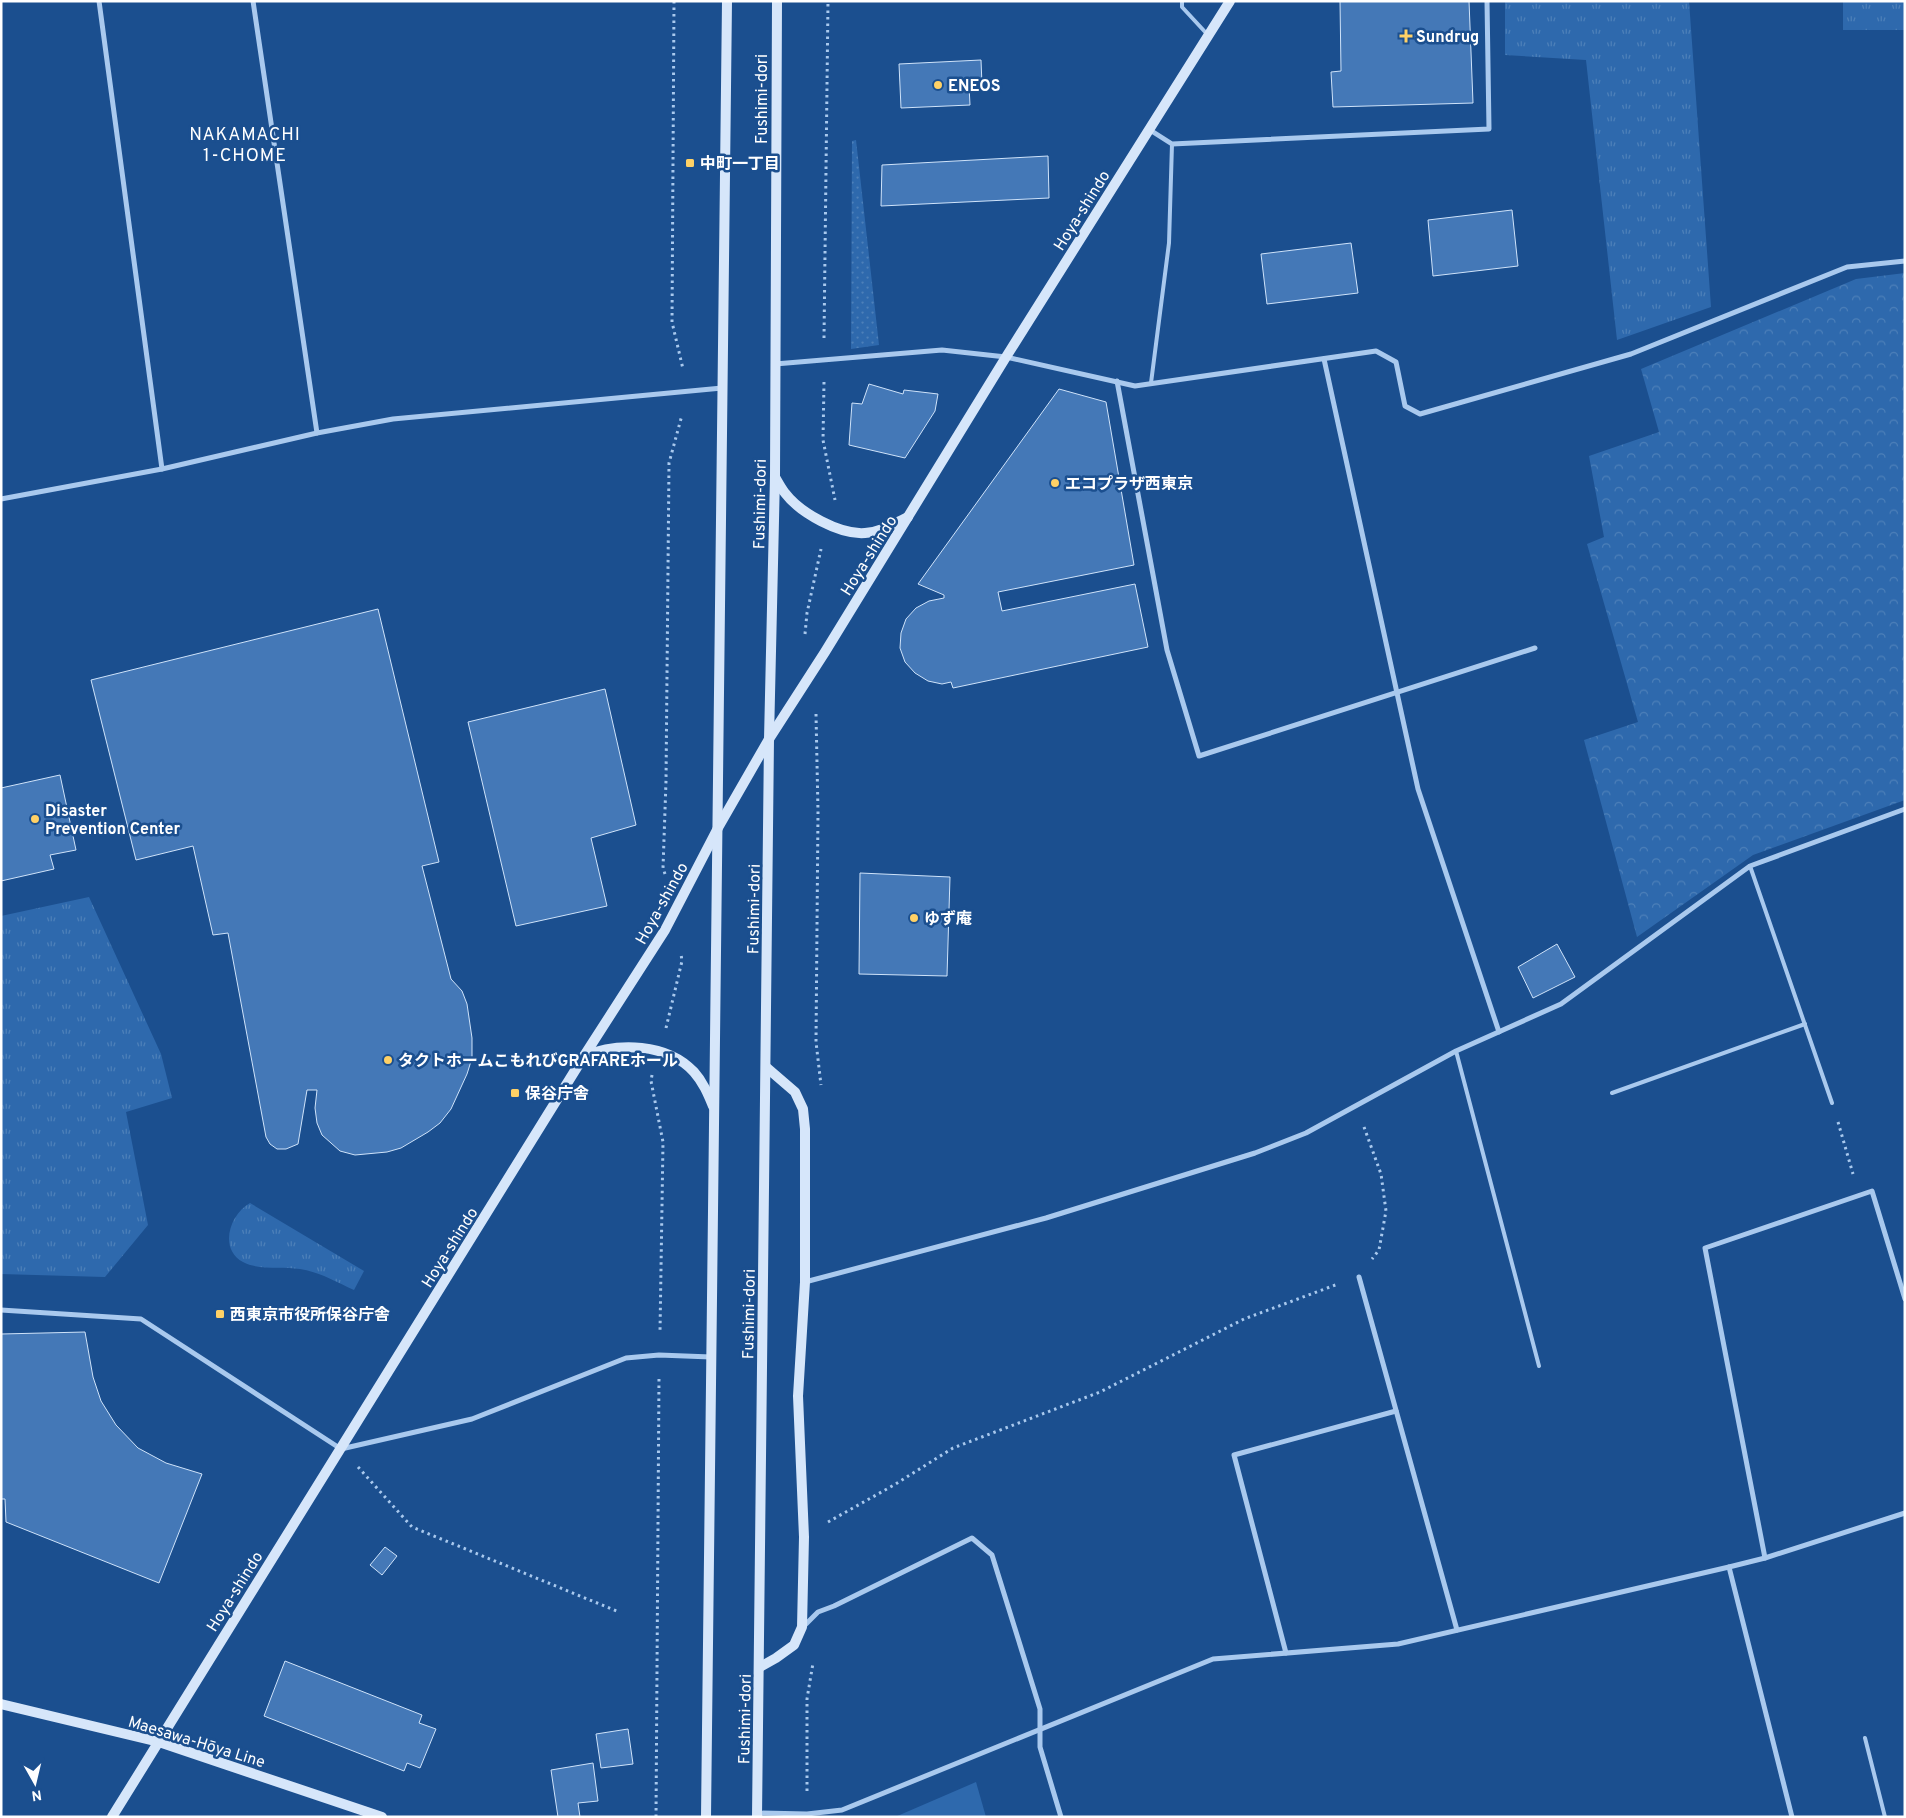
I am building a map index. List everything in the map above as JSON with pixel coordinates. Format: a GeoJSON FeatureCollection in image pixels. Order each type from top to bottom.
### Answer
{"type":"FeatureCollection","features":[{"type":"Feature","properties":{"kind":"main road"},"geometry":{"type":"LineString","coordinates":[[706,1817],[719,826],[727,1]]}},
{"type":"Feature","properties":{"kind":"main road","name":"Fushimi-dori"},"geometry":{"type":"LineString","coordinates":[[757,1815],[769,739],[775,476],[777,1]]}},
{"type":"Feature","properties":{"kind":"main road","name":"Hoya-shindo"},"geometry":{"type":"LineString","coordinates":[[112,1817],[584,1056],[666,930],[719,826],[769,739],[813,672],[1006,357],[1230,1]]}},
{"type":"Feature","properties":{"kind":"main road"},"geometry":{"type":"LineString","coordinates":[[775,476],[785,493],[798,507],[828,524],[844,530],[864,533],[881,530],[908,517]]}},
{"type":"Feature","properties":{"kind":"main road"},"geometry":{"type":"LineString","coordinates":[[584,1056],[598,1050],[615,1047],[660,1051],[692,1070],[704,1086],[714,1109]]}},
{"type":"Feature","properties":{"kind":"main road"},"geometry":{"type":"LineString","coordinates":[[760,1666],[776,1658],[794,1644],[802,1627],[804,1538],[798,1396],[805,1282],[805,1129],[803,1109],[795,1092],[766,1067]]}},
{"type":"Feature","properties":{"kind":"main road","name":"Maesawa-Hōya Line"},"geometry":{"type":"LineString","coordinates":[[1,1704],[159,1742],[382,1817]]}},
{"type":"Feature","properties":{"kind":"street"},"geometry":{"type":"LineString","coordinates":[[99,1],[162,469]]}},
{"type":"Feature","properties":{"kind":"street"},"geometry":{"type":"LineString","coordinates":[[253,1],[317,433]]}},
{"type":"Feature","properties":{"kind":"street"},"geometry":{"type":"LineString","coordinates":[[1150,130],[1172,144],[1489,129],[1487,1]]}},
{"type":"Feature","properties":{"kind":"street"},"geometry":{"type":"LineString","coordinates":[[775,364],[942,350],[1006,357],[1135,386],[1376,351],[1396,362],[1405,406],[1420,414],[1631,354],[1847,267],[1905,261]]}},
{"type":"Feature","properties":{"kind":"street"},"geometry":{"type":"LineString","coordinates":[[1324,358],[1418,789],[1499,1032]]}},
{"type":"Feature","properties":{"kind":"street"},"geometry":{"type":"LineString","coordinates":[[1117,381],[1167,650],[1199,756],[1397,694],[1535,648]]}},
{"type":"Feature","properties":{"kind":"street"},"geometry":{"type":"LineString","coordinates":[[1,498],[162,469],[317,433],[393,419],[722,388]]}},
{"type":"Feature","properties":{"kind":"street"},"geometry":{"type":"LineString","coordinates":[[805,1282],[1046,1218],[1255,1153],[1306,1133],[1456,1051],[1561,1004],[1750,866],[1905,809]]}},
{"type":"Feature","properties":{"kind":"street"},"geometry":{"type":"LineString","coordinates":[[1765,1558],[1705,1248],[1872,1191],[1905,1299]]}},
{"type":"Feature","properties":{"kind":"street"},"geometry":{"type":"LineString","coordinates":[[1359,1277],[1457,1630]]}},
{"type":"Feature","properties":{"kind":"street"},"geometry":{"type":"LineString","coordinates":[[1,1310],[141,1319],[341,1449],[472,1418],[626,1358],[659,1355],[711,1357]]}},
{"type":"Feature","properties":{"kind":"street"},"geometry":{"type":"LineString","coordinates":[[1286,1653],[1234,1455],[1396,1411]]}},
{"type":"Feature","properties":{"kind":"street"},"geometry":{"type":"LineString","coordinates":[[757,1815],[807,1814],[842,1810],[1213,1660],[1398,1644],[1765,1558],[1905,1513]]}},
{"type":"Feature","properties":{"kind":"street"},"geometry":{"type":"LineString","coordinates":[[802,1627],[818,1612],[834,1606],[972,1538],[992,1555],[1040,1709],[1040,1747],[1061,1817]]}},
{"type":"Feature","properties":{"kind":"street"},"geometry":{"type":"LineString","coordinates":[[1729,1567],[1792,1817]]}},
{"type":"Feature","properties":{"kind":"lane"},"geometry":{"type":"LineString","coordinates":[[1182,1],[1182,7],[1209,36]]}},
{"type":"Feature","properties":{"kind":"lane"},"geometry":{"type":"LineString","coordinates":[[1151,384],[1169,243],[1172,144]]}},
{"type":"Feature","properties":{"kind":"lane"},"geometry":{"type":"LineString","coordinates":[[1750,866],[1832,1103]]}},
{"type":"Feature","properties":{"kind":"lane"},"geometry":{"type":"LineString","coordinates":[[1612,1093],[1805,1024]]}},
{"type":"Feature","properties":{"kind":"lane"},"geometry":{"type":"LineString","coordinates":[[1456,1051],[1539,1366]]}},
{"type":"Feature","properties":{"kind":"lane"},"geometry":{"type":"LineString","coordinates":[[1865,1738],[1885,1817]]}},
{"type":"Feature","properties":{"kind":"path"},"geometry":{"type":"LineString","coordinates":[[656,1817],[659,1355],[663,1142],[651,1081],[682,961],[681,942],[663,868],[666,781],[669,463],[686,391],[672,322],[674,1]]}},
{"type":"Feature","properties":{"kind":"path"},"geometry":{"type":"LineString","coordinates":[[822,1089],[816,1042],[817,718],[813,672],[805,635],[807,613],[820,552],[835,499],[823,440],[828,1]]}},
{"type":"Feature","properties":{"kind":"path"},"geometry":{"type":"LineString","coordinates":[[1832,1103],[1859,1196]]}},
{"type":"Feature","properties":{"kind":"path"},"geometry":{"type":"LineString","coordinates":[[825,1524],[894,1485],[953,1448],[1100,1392],[1244,1319],[1359,1277],[1379,1250],[1386,1211],[1381,1174],[1356,1105]]}},
{"type":"Feature","properties":{"kind":"path"},"geometry":{"type":"LineString","coordinates":[[341,1449],[412,1527],[619,1612]]}},
{"type":"Feature","properties":{"kind":"green space"},"geometry":{"type":"Polygon","coordinates":[[[1505,1],[1689,1],[1711,307],[1617,340],[1586,60],[1505,55],[1505,1]]]}},
{"type":"Feature","properties":{"kind":"green space"},"geometry":{"type":"Polygon","coordinates":[[[1843,1],[1905,1],[1905,30],[1843,30],[1843,1]]]}},
{"type":"Feature","properties":{"kind":"green space"},"geometry":{"type":"Polygon","coordinates":[[[856,140],[879,345],[851,349],[852,141],[856,140]]]}},
{"type":"Feature","properties":{"kind":"green space"},"geometry":{"type":"Polygon","coordinates":[[[1905,273],[1905,800],[1753,855],[1637,937],[1584,740],[1638,722],[1587,544],[1604,537],[1589,456],[1659,432],[1641,369],[1856,279],[1905,273]]]}},
{"type":"Feature","properties":{"kind":"green space"},"geometry":{"type":"Polygon","coordinates":[[[89,897],[161,1054],[172,1098],[126,1112],[148,1225],[105,1277],[1,1274],[1,916],[89,897]]]}},
{"type":"Feature","properties":{"kind":"green space"},"geometry":{"type":"Polygon","coordinates":[[[250,1203],[364,1271],[354,1290],[307,1270],[272,1268],[250,1265],[243,1262],[231,1249],[229,1241],[230,1232],[237,1215],[250,1203]]]}},
{"type":"Feature","properties":{"kind":"green space"},"geometry":{"type":"Polygon","coordinates":[[[976,1782],[986,1817],[895,1817],[976,1782]]]}},
{"type":"Feature","properties":{"kind":"building","name":"Sundrug"},"geometry":{"type":"Polygon","coordinates":[[[1340,1],[1469,1],[1473,103],[1333,107],[1331,72],[1341,71],[1340,1]]]}},
{"type":"Feature","properties":{"kind":"building"},"geometry":{"type":"Polygon","coordinates":[[[981,60],[982,85],[969,86],[970,105],[901,108],[899,64],[981,60]]]}},
{"type":"Feature","properties":{"kind":"building"},"geometry":{"type":"Polygon","coordinates":[[[1048,156],[1049,198],[881,206],[882,165],[1048,156]]]}},
{"type":"Feature","properties":{"kind":"building"},"geometry":{"type":"Polygon","coordinates":[[[1512,210],[1518,266],[1433,276],[1428,220],[1512,210]]]}},
{"type":"Feature","properties":{"kind":"building"},"geometry":{"type":"Polygon","coordinates":[[[1351,243],[1358,293],[1267,304],[1261,254],[1351,243]]]}},
{"type":"Feature","properties":{"kind":"building"},"geometry":{"type":"Polygon","coordinates":[[[869,384],[903,394],[904,390],[938,394],[935,411],[905,458],[849,445],[852,403],[862,404],[869,384]]]}},
{"type":"Feature","properties":{"kind":"building","name":"エコプラザ西東京"},"geometry":{"type":"Polygon","coordinates":[[[1059,389],[1106,402],[1134,565],[998,592],[1002,611],[1135,584],[1148,647],[953,688],[951,682],[942,684],[928,681],[915,673],[905,662],[900,648],[901,633],[906,619],[916,608],[929,601],[944,598],[944,595],[918,584],[1059,389]]]}},
{"type":"Feature","properties":{"kind":"building"},"geometry":{"type":"Polygon","coordinates":[[[378,609],[439,862],[422,866],[451,979],[462,991],[467,1004],[472,1038],[472,1058],[451,1109],[440,1123],[401,1148],[387,1152],[355,1155],[340,1151],[322,1135],[317,1123],[315,1108],[317,1090],[307,1090],[298,1144],[286,1149],[277,1149],[270,1144],[266,1137],[228,933],[213,935],[193,846],[136,860],[91,680],[378,609]]]}},
{"type":"Feature","properties":{"kind":"building"},"geometry":{"type":"Polygon","coordinates":[[[605,689],[636,825],[591,838],[607,906],[516,926],[468,722],[605,689]]]}},
{"type":"Feature","properties":{"kind":"building","name":"Disaster Prevention Center"},"geometry":{"type":"Polygon","coordinates":[[[60,775],[76,850],[50,855],[54,869],[1,881],[1,788],[60,775]]]}},
{"type":"Feature","properties":{"kind":"building"},"geometry":{"type":"Polygon","coordinates":[[[860,873],[950,877],[947,976],[859,974],[860,873]]]}},
{"type":"Feature","properties":{"kind":"building"},"geometry":{"type":"Polygon","coordinates":[[[1557,944],[1575,977],[1533,998],[1518,967],[1557,944]]]}},
{"type":"Feature","properties":{"kind":"building"},"geometry":{"type":"Polygon","coordinates":[[[85,1332],[93,1377],[101,1401],[116,1425],[138,1448],[166,1463],[202,1474],[159,1583],[6,1522],[5,1499],[1,1499],[1,1334],[85,1332]]]}},
{"type":"Feature","properties":{"kind":"building"},"geometry":{"type":"Polygon","coordinates":[[[385,1547],[397,1556],[382,1575],[370,1565],[385,1547]]]}},
{"type":"Feature","properties":{"kind":"building"},"geometry":{"type":"Polygon","coordinates":[[[285,1661],[422,1715],[419,1723],[436,1729],[420,1768],[407,1763],[404,1771],[264,1716],[285,1661]]]}},
{"type":"Feature","properties":{"kind":"building"},"geometry":{"type":"Polygon","coordinates":[[[628,1729],[633,1764],[601,1768],[596,1734],[628,1729]]]}},
{"type":"Feature","properties":{"kind":"building"},"geometry":{"type":"Polygon","coordinates":[[[593,1763],[598,1801],[578,1803],[580,1817],[558,1817],[551,1770],[593,1763]]]}},
{"type":"Feature","properties":{"kind":"place","name":"Sundrug"},"geometry":{"type":"Point","coordinates":[1406,36]}},
{"type":"Feature","properties":{"kind":"place","name":"ENEOS"},"geometry":{"type":"Point","coordinates":[938,85]}},
{"type":"Feature","properties":{"kind":"place","name":"中町一丁目"},"geometry":{"type":"Point","coordinates":[690,163]}},
{"type":"Feature","properties":{"kind":"place","name":"エコプラザ西東京"},"geometry":{"type":"Point","coordinates":[1055,483]}},
{"type":"Feature","properties":{"kind":"place","name":"Disaster Prevention Center"},"geometry":{"type":"Point","coordinates":[35,819]}},
{"type":"Feature","properties":{"kind":"place","name":"ゆず庵"},"geometry":{"type":"Point","coordinates":[914,918]}},
{"type":"Feature","properties":{"kind":"place","name":"タクトホームこもれびGRAFAREホール"},"geometry":{"type":"Point","coordinates":[388,1060]}},
{"type":"Feature","properties":{"kind":"place","name":"保谷庁舎"},"geometry":{"type":"Point","coordinates":[515,1093]}},
{"type":"Feature","properties":{"kind":"place","name":"西東京市役所保谷庁舎"},"geometry":{"type":"Point","coordinates":[220,1314]}},
{"type":"Feature","properties":{"kind":"district","name":"NAKAMACHI 1-CHOME"},"geometry":{"type":"Point","coordinates":[245,144]}}]}
